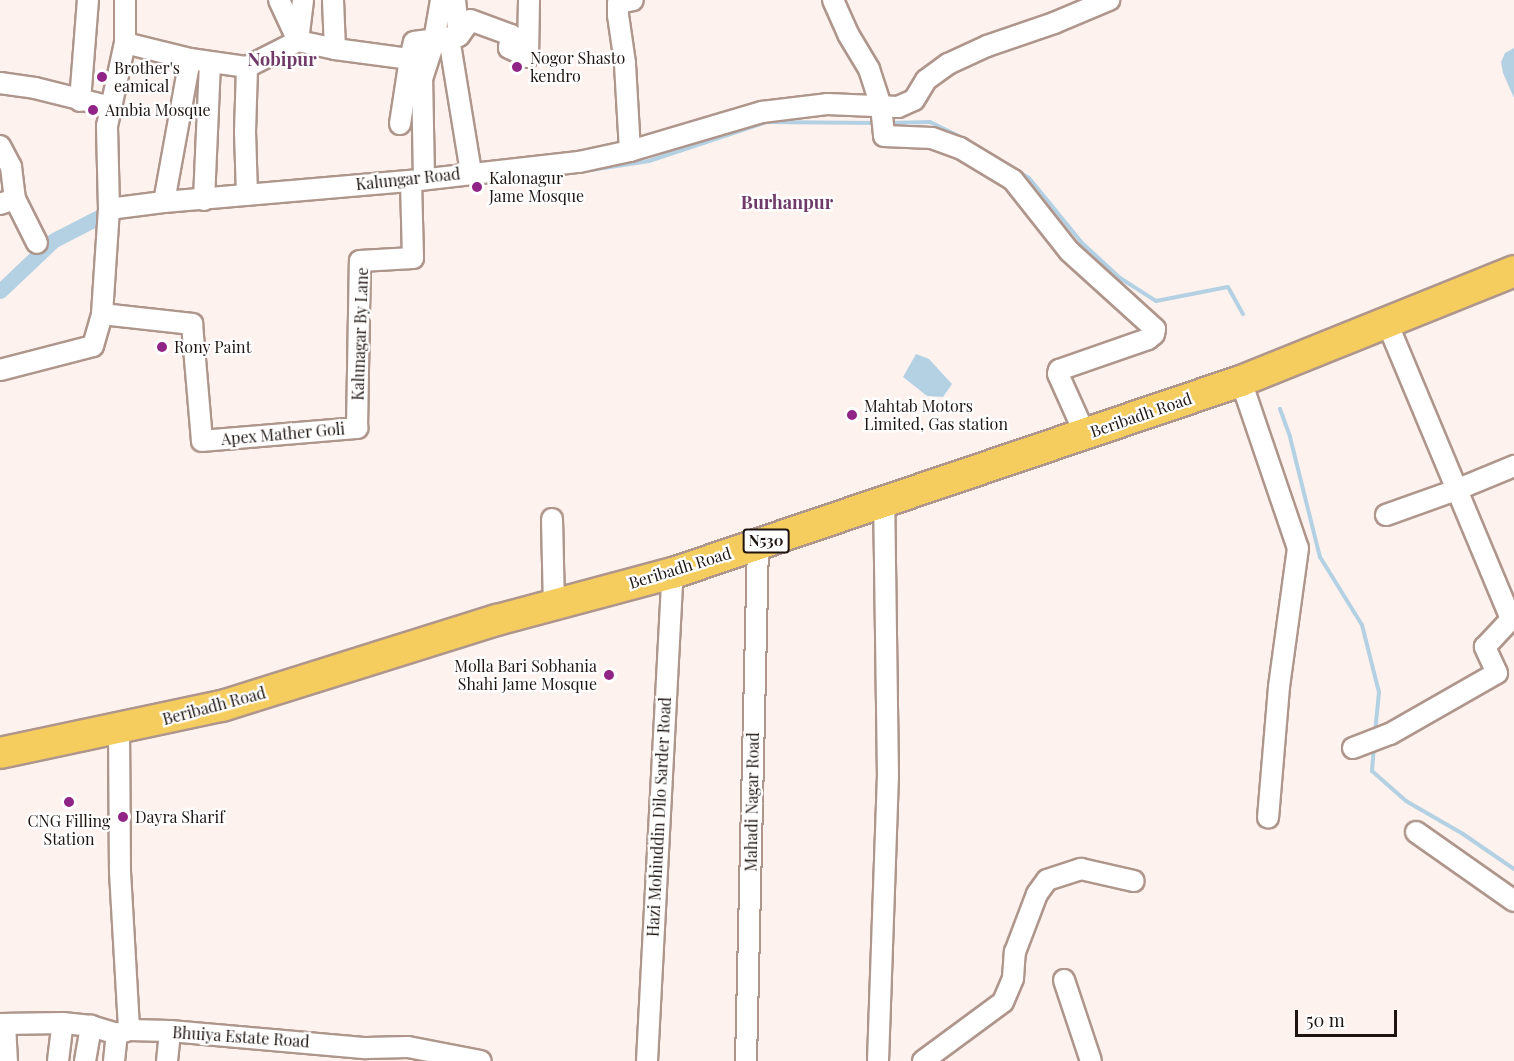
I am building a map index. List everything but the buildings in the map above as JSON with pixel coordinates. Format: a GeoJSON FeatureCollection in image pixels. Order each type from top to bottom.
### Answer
{"type":"FeatureCollection","features":[{"type":"Feature","properties":{"kind":"highway","name":"Beribadh Road"},"geometry":{"type":"LineString","coordinates":[[0,753],[222,706],[554,604],[673,573],[1241,381],[1514,271]]}},
{"type":"Feature","properties":{"kind":"street"},"geometry":{"type":"LineString","coordinates":[[80,101],[88,0]]}},
{"type":"Feature","properties":{"kind":"street"},"geometry":{"type":"LineString","coordinates":[[0,370],[93,346],[102,314],[109,209],[107,126],[125,43],[126,0]]}},
{"type":"Feature","properties":{"kind":"street"},"geometry":{"type":"LineString","coordinates":[[279,0],[298,41]]}},
{"type":"Feature","properties":{"kind":"street"},"geometry":{"type":"LineString","coordinates":[[298,41],[303,0]]}},
{"type":"Feature","properties":{"kind":"street"},"geometry":{"type":"LineString","coordinates":[[333,0],[335,50]]}},
{"type":"Feature","properties":{"kind":"street"},"geometry":{"type":"LineString","coordinates":[[441,0],[471,172]]}},
{"type":"Feature","properties":{"kind":"street"},"geometry":{"type":"LineString","coordinates":[[447,39],[455,0]]}},
{"type":"Feature","properties":{"kind":"street"},"geometry":{"type":"LineString","coordinates":[[418,180],[422,79],[447,39],[470,20],[511,35],[509,48],[528,57],[529,0]]}},
{"type":"Feature","properties":{"kind":"street"},"geometry":{"type":"LineString","coordinates":[[630,151],[625,63],[618,3],[633,0]]}},
{"type":"Feature","properties":{"kind":"street"},"geometry":{"type":"LineString","coordinates":[[832,0],[848,34],[869,69],[886,138],[932,138],[960,148],[1013,180],[1069,251],[1155,329],[1154,334],[1148,339],[1059,370],[1058,374],[1085,434]]}},
{"type":"Feature","properties":{"kind":"street"},"geometry":{"type":"LineString","coordinates":[[882,117],[908,104],[918,96],[933,75],[977,51],[1102,2]]}},
{"type":"Feature","properties":{"kind":"street"},"geometry":{"type":"LineString","coordinates":[[400,124],[414,42],[447,39]]}},
{"type":"Feature","properties":{"kind":"street"},"geometry":{"type":"LineString","coordinates":[[125,43],[210,63],[247,67],[298,41],[335,50],[410,59]]}},
{"type":"Feature","properties":{"kind":"street"},"geometry":{"type":"LineString","coordinates":[[164,202],[190,59]]}},
{"type":"Feature","properties":{"kind":"street"},"geometry":{"type":"LineString","coordinates":[[204,200],[210,63]]}},
{"type":"Feature","properties":{"kind":"street"},"geometry":{"type":"LineString","coordinates":[[247,67],[245,132],[247,195]]}},
{"type":"Feature","properties":{"kind":"street"},"geometry":{"type":"LineString","coordinates":[[0,84],[35,88],[111,107]]}},
{"type":"Feature","properties":{"kind":"street","name":"Kalungar Road"},"geometry":{"type":"LineString","coordinates":[[109,209],[164,202],[418,180],[471,172],[579,162],[630,151],[762,112],[827,104],[882,117]]}},
{"type":"Feature","properties":{"kind":"street"},"geometry":{"type":"LineString","coordinates":[[0,146],[11,167],[8,202],[37,243]]}},
{"type":"Feature","properties":{"kind":"street","name":"Kalunagar By Lane"},"geometry":{"type":"LineString","coordinates":[[357,428],[360,261],[413,258],[418,180]]}},
{"type":"Feature","properties":{"kind":"street","name":"Apex Mather Goli"},"geometry":{"type":"LineString","coordinates":[[102,314],[192,324],[202,441],[357,428]]}},
{"type":"Feature","properties":{"kind":"street"},"geometry":{"type":"LineString","coordinates":[[1359,747],[1390,734],[1497,673],[1485,647],[1511,619],[1387,322]]}},
{"type":"Feature","properties":{"kind":"street"},"geometry":{"type":"LineString","coordinates":[[1241,381],[1298,548],[1279,687],[1268,818]]}},
{"type":"Feature","properties":{"kind":"street"},"geometry":{"type":"LineString","coordinates":[[1386,515],[1514,466]]}},
{"type":"Feature","properties":{"kind":"street"},"geometry":{"type":"LineString","coordinates":[[878,1061],[888,777],[884,501]]}},
{"type":"Feature","properties":{"kind":"street"},"geometry":{"type":"LineString","coordinates":[[552,519],[554,604]]}},
{"type":"Feature","properties":{"kind":"street","name":"Mahadi Nagar Road"},"geometry":{"type":"LineString","coordinates":[[746,1061],[758,543]]}},
{"type":"Feature","properties":{"kind":"street","name":"Hazi Mohiuddin Dilo Sarder Road"},"geometry":{"type":"LineString","coordinates":[[647,1061],[673,573]]}},
{"type":"Feature","properties":{"kind":"street"},"geometry":{"type":"LineString","coordinates":[[114,1061],[123,1032],[119,729]]}},
{"type":"Feature","properties":{"kind":"street"},"geometry":{"type":"LineString","coordinates":[[1416,831],[1514,902]]}},
{"type":"Feature","properties":{"kind":"street"},"geometry":{"type":"LineString","coordinates":[[923,1061],[1004,1002],[1013,978],[1015,952],[1037,894],[1047,880],[1081,869],[1134,881]]}},
{"type":"Feature","properties":{"kind":"street"},"geometry":{"type":"LineString","coordinates":[[1064,980],[1091,1061]]}},
{"type":"Feature","properties":{"kind":"street"},"geometry":{"type":"LineString","coordinates":[[58,1061],[63,1023]]}},
{"type":"Feature","properties":{"kind":"street","name":"Bhuiya Estate Road"},"geometry":{"type":"LineString","coordinates":[[3,1024],[63,1023],[123,1032],[170,1031],[313,1052],[408,1047],[482,1061]]}},
{"type":"Feature","properties":{"kind":"street"},"geometry":{"type":"LineString","coordinates":[[3,1024],[7,1061]]}},
{"type":"Feature","properties":{"kind":"street"},"geometry":{"type":"LineString","coordinates":[[85,1061],[91,1026]]}},
{"type":"Feature","properties":{"kind":"street"},"geometry":{"type":"LineString","coordinates":[[167,1061],[170,1031]]}},
{"type":"Feature","properties":{"kind":"water"},"geometry":{"type":"Polygon","coordinates":[[[1514,48],[1514,98],[1503,73],[1501,62],[1505,53],[1514,48]]]}},
{"type":"Feature","properties":{"kind":"water"},"geometry":{"type":"Polygon","coordinates":[[[916,354],[929,359],[952,384],[943,397],[927,396],[903,377],[916,354]]]}},
{"type":"Feature","properties":{"kind":"waterway"},"geometry":{"type":"LineString","coordinates":[[578,172],[649,161],[767,122],[875,123]]}},
{"type":"Feature","properties":{"kind":"waterway"},"geometry":{"type":"LineString","coordinates":[[889,123],[930,122],[963,138],[1029,178],[1082,243],[1120,278],[1156,301],[1228,287],[1243,314]]}},
{"type":"Feature","properties":{"kind":"waterway"},"geometry":{"type":"LineString","coordinates":[[0,291],[54,240],[99,217]]}},
{"type":"Feature","properties":{"kind":"waterway"},"geometry":{"type":"LineString","coordinates":[[1280,409],[1290,437],[1320,557],[1362,625],[1379,692],[1375,733]]}},
{"type":"Feature","properties":{"kind":"waterway"},"geometry":{"type":"LineString","coordinates":[[1374,747],[1372,771],[1406,801],[1463,834],[1514,869]]}},
{"type":"Feature","properties":{"kind":"place","name":"Nogor Shasto kendro"},"geometry":{"type":"Point","coordinates":[517,67]}},
{"type":"Feature","properties":{"kind":"place","name":"Brother's eamical"},"geometry":{"type":"Point","coordinates":[102,77]}},
{"type":"Feature","properties":{"kind":"place","name":"Ambia Mosque"},"geometry":{"type":"Point","coordinates":[93,110]}},
{"type":"Feature","properties":{"kind":"place","name":"Kalonagur Jame Mosque"},"geometry":{"type":"Point","coordinates":[477,187]}},
{"type":"Feature","properties":{"kind":"place","name":"Rony Paint"},"geometry":{"type":"Point","coordinates":[162,347]}},
{"type":"Feature","properties":{"kind":"place","name":"Mahtab Motors Limited, Gas station"},"geometry":{"type":"Point","coordinates":[852,415]}},
{"type":"Feature","properties":{"kind":"place","name":"Molla Bari Sobhania Shahi Jame Mosque"},"geometry":{"type":"Point","coordinates":[609,675]}},
{"type":"Feature","properties":{"kind":"place","name":"CNG Filling Station"},"geometry":{"type":"Point","coordinates":[69,802]}},
{"type":"Feature","properties":{"kind":"place","name":"Dayra Sharif"},"geometry":{"type":"Point","coordinates":[123,817]}},
{"type":"Feature","properties":{"kind":"district","name":"Nobipur"},"geometry":{"type":"Point","coordinates":[282,59]}},
{"type":"Feature","properties":{"kind":"district","name":"Burhanpur"},"geometry":{"type":"Point","coordinates":[787,202]}}]}
